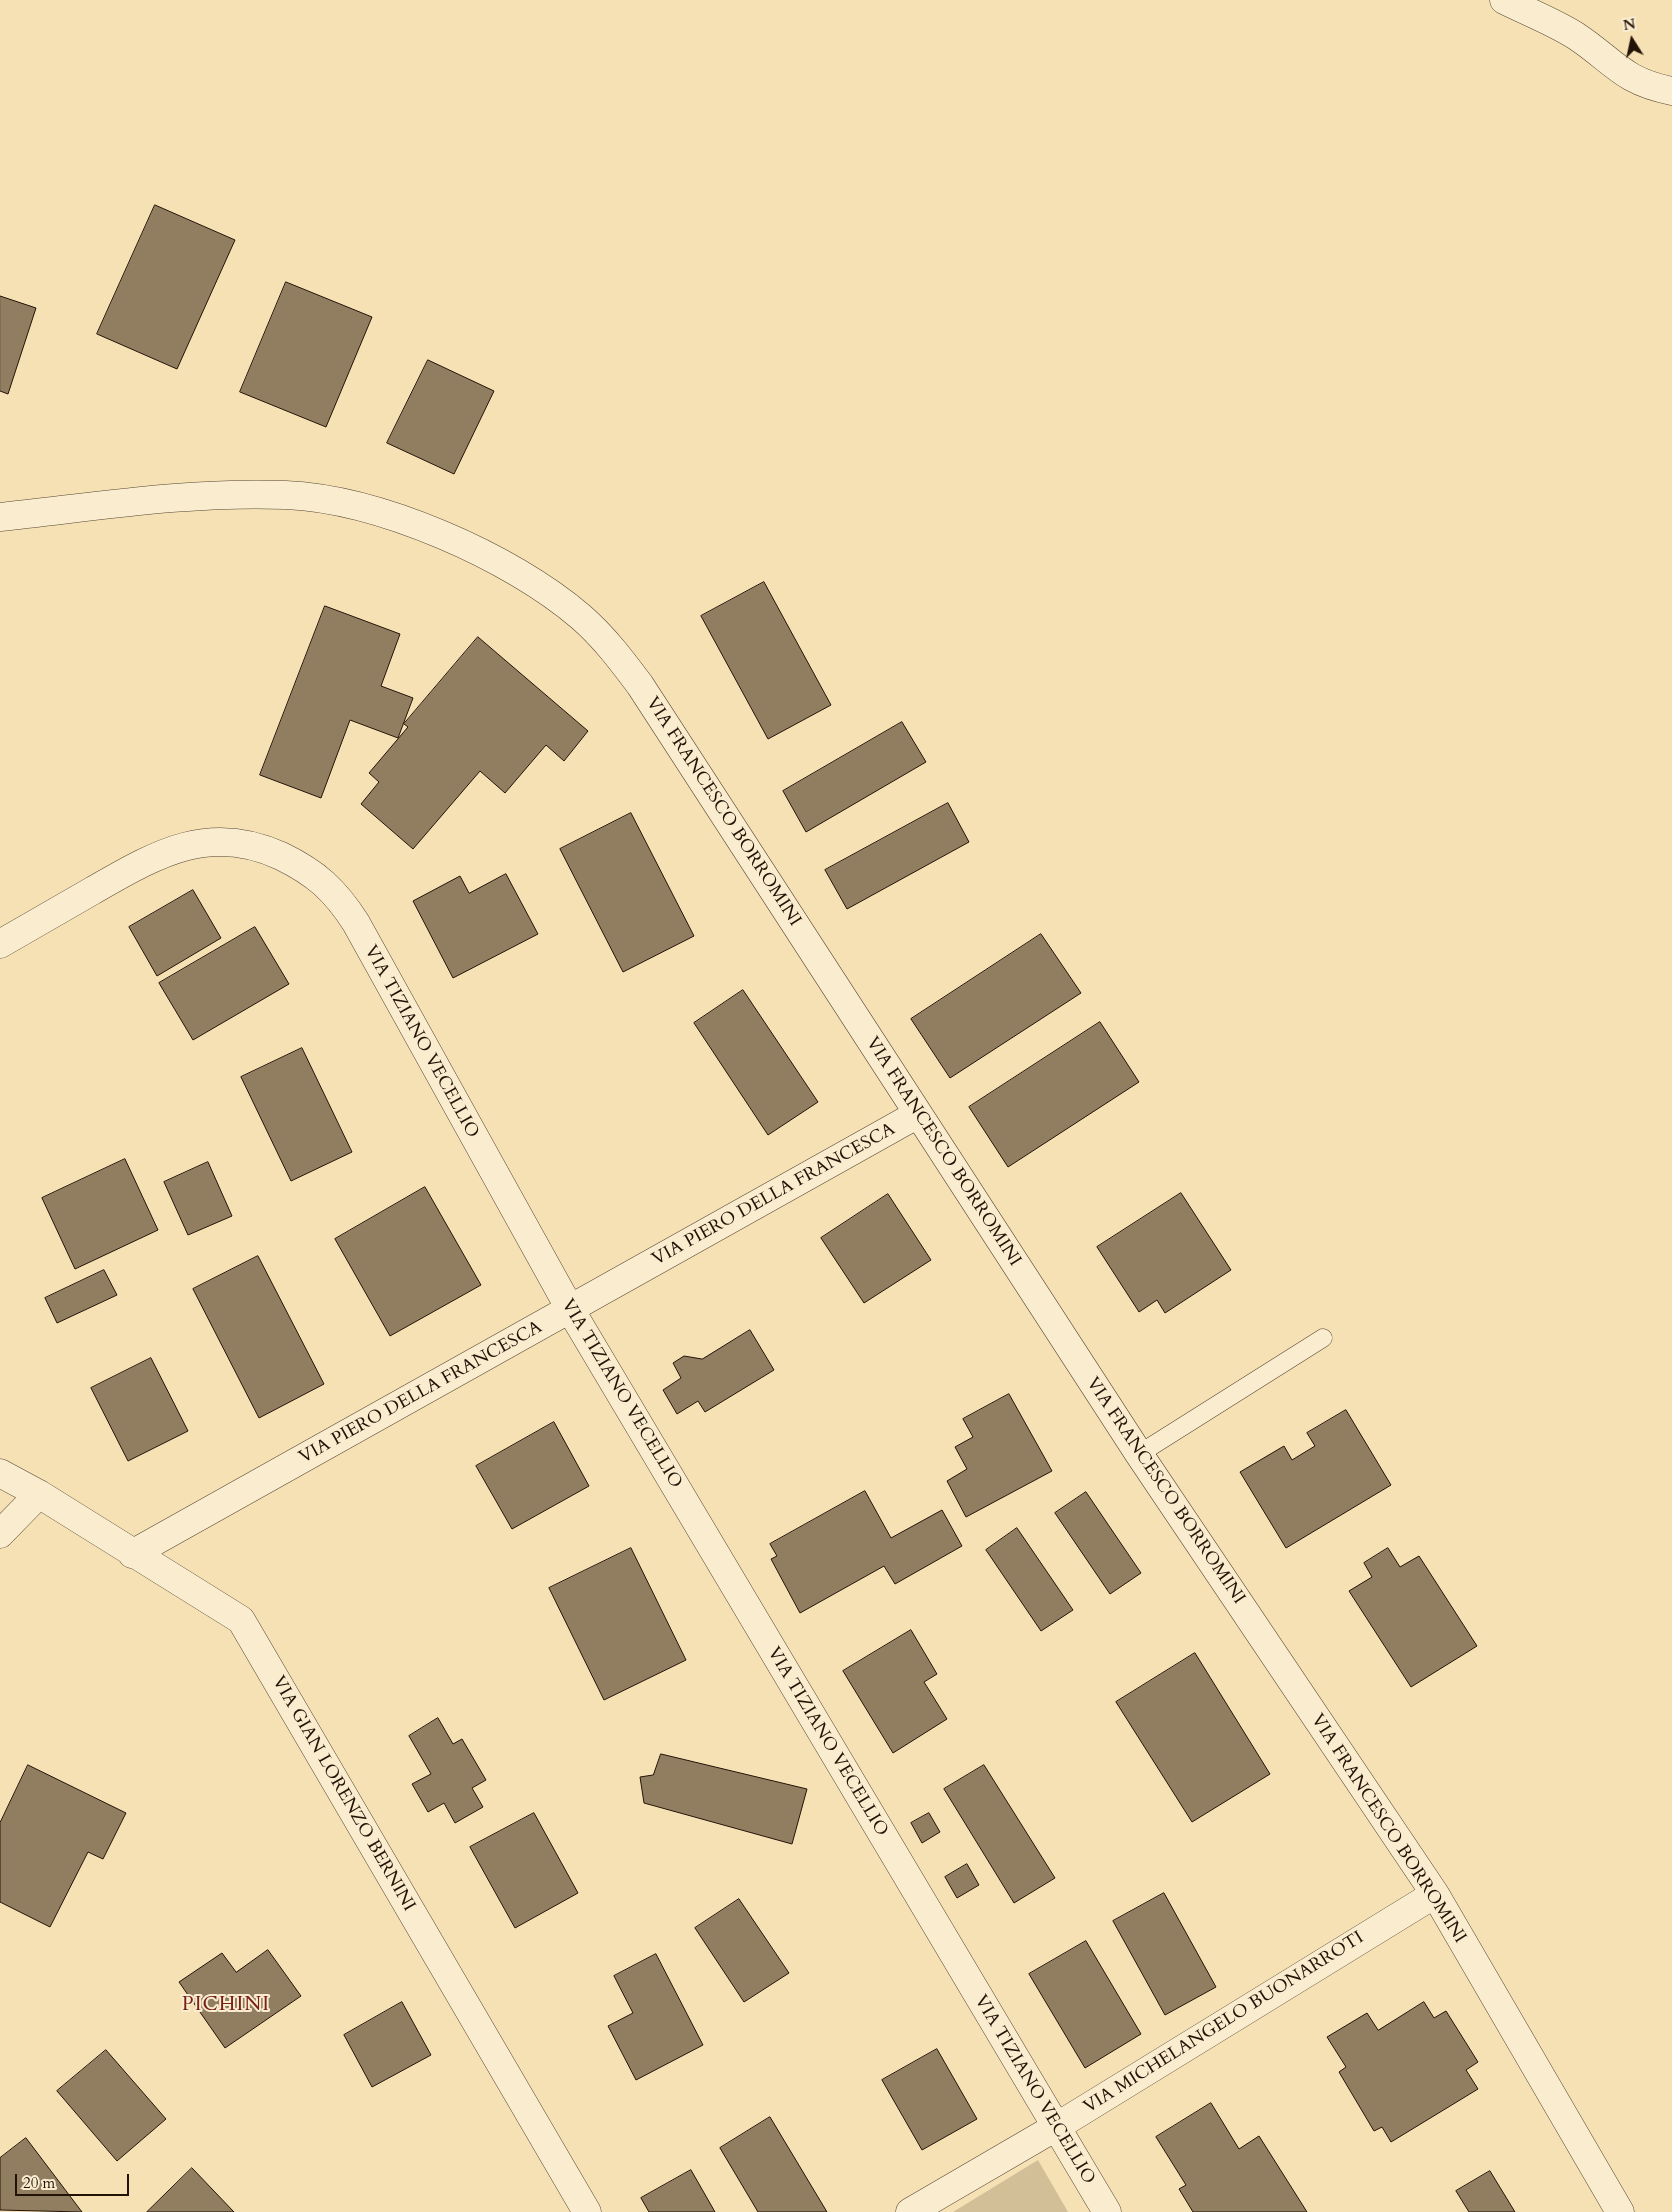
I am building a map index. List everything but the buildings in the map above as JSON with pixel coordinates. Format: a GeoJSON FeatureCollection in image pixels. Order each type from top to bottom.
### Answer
{"type":"FeatureCollection","features":[{"type":"Feature","properties":{"kind":"street"},"geometry":{"type":"LineString","coordinates":[[1504,0],[1576,36],[1631,78],[1644,84],[1672,91]]}},
{"type":"Feature","properties":{"kind":"street","name":"VIA FRANCESCO BORROMINI"},"geometry":{"type":"LineString","coordinates":[[0,517],[218,495],[288,495],[319,498],[374,510],[465,546],[536,584],[569,607],[597,632],[640,685],[1139,1454],[1434,1894],[1620,2212]]}},
{"type":"Feature","properties":{"kind":"street","name":"VIA TIZIANO VECELLIO"},"geometry":{"type":"LineString","coordinates":[[0,944],[143,862],[185,845],[222,842],[255,846],[314,874],[337,897],[356,923],[570,1309],[1106,2212]]}},
{"type":"Feature","properties":{"kind":"street","name":"VIA PIERO DELLA FRANCESCA"},"geometry":{"type":"LineString","coordinates":[[132,1554],[918,1114]]}},
{"type":"Feature","properties":{"kind":"street","name":"VIA GIAN LORENZO BERNINI"},"geometry":{"type":"LineString","coordinates":[[0,1473],[39,1494],[132,1554],[242,1620],[587,2212]]}},
{"type":"Feature","properties":{"kind":"street"},"geometry":{"type":"LineString","coordinates":[[0,1534],[39,1494]]}},
{"type":"Feature","properties":{"kind":"street","name":"VIA MICHELANGELO BUONARROTI"},"geometry":{"type":"LineString","coordinates":[[910,2212],[1056,2127],[1434,1894]]}},
{"type":"Feature","properties":{"kind":"lane"},"geometry":{"type":"LineString","coordinates":[[1139,1454],[1323,1338]]}},
{"type":"Feature","properties":{"kind":"shaded area"},"geometry":{"type":"Polygon","coordinates":[[[1038,2160],[1068,2212],[953,2212],[1038,2160]]]}},
{"type":"Feature","properties":{"kind":"district","name":"PICHINI"},"geometry":{"type":"Point","coordinates":[226,2005]}}]}
